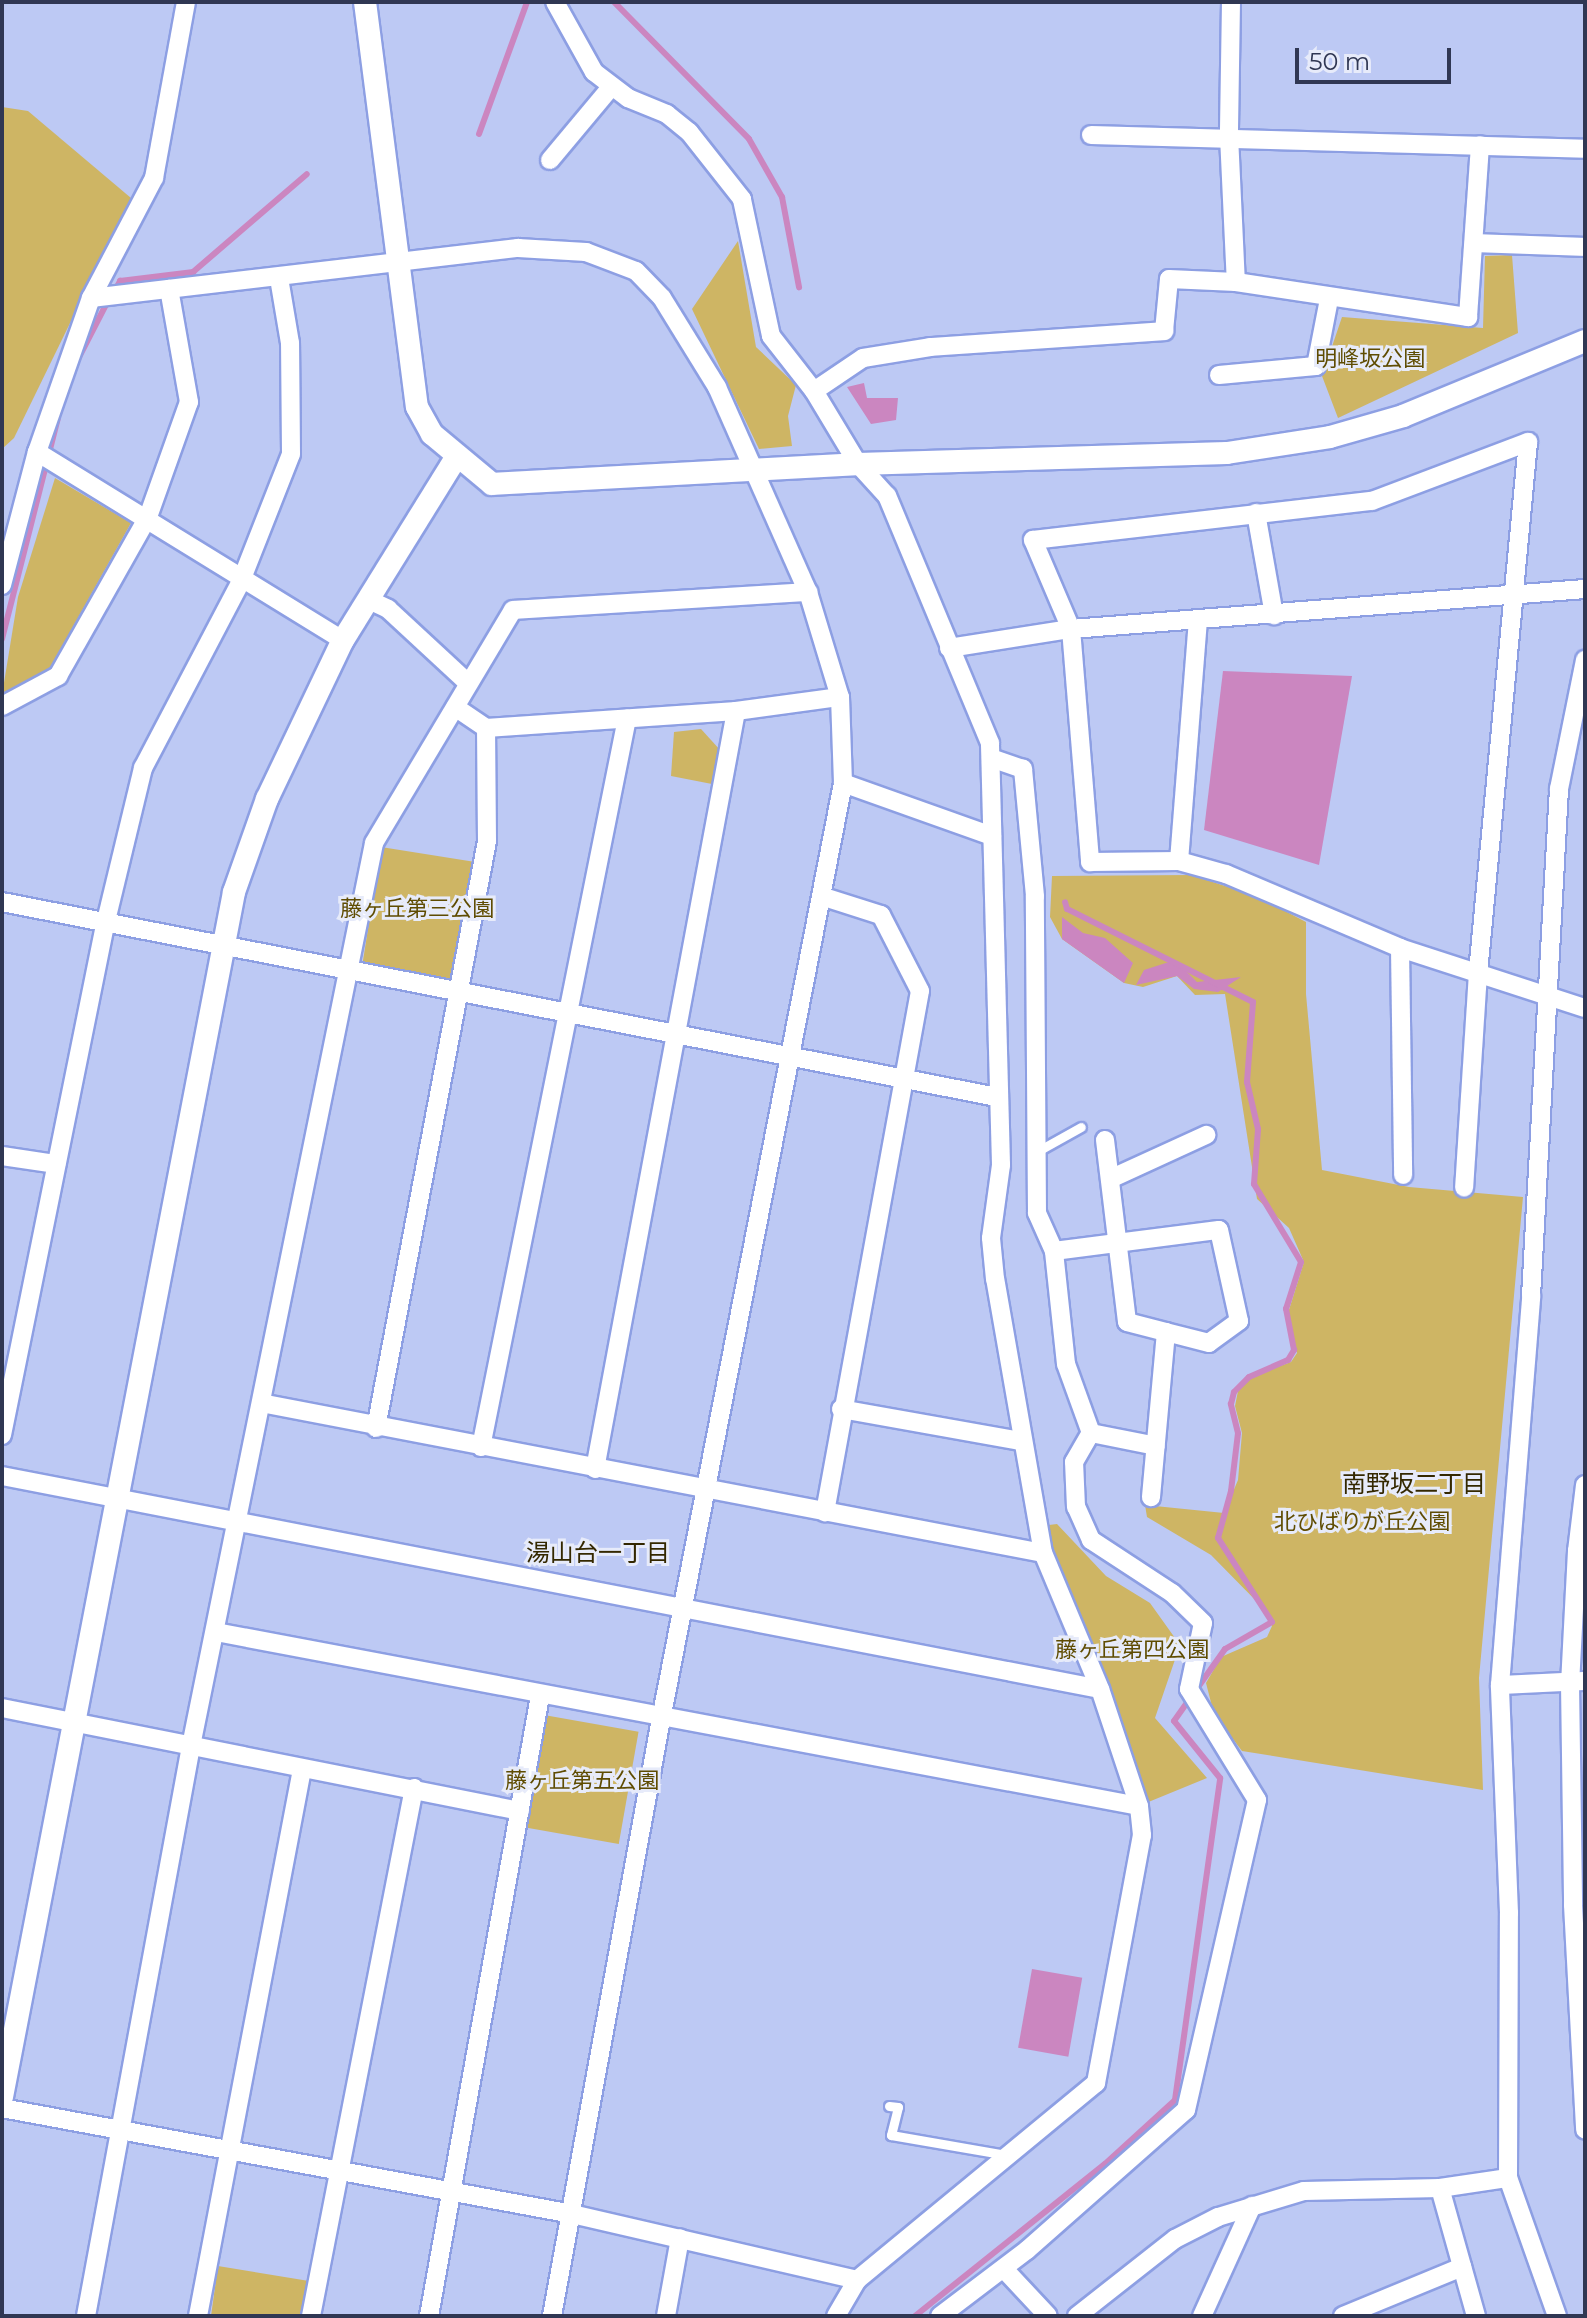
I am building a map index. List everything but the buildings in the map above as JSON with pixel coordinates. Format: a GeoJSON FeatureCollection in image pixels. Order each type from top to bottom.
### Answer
{"type":"FeatureCollection","features":[{"type":"Feature","properties":{"kind":"street"},"geometry":{"type":"LineString","coordinates":[[2,585],[37,452],[91,298],[154,178],[186,2]]}},
{"type":"Feature","properties":{"kind":"street"},"geometry":{"type":"LineString","coordinates":[[365,2],[401,261],[417,407],[432,434],[492,484],[858,464],[1227,453],[1330,437],[1403,416],[1585,341]]}},
{"type":"Feature","properties":{"kind":"street"},"geometry":{"type":"LineString","coordinates":[[555,2],[577,48],[611,87],[678,123],[742,199],[771,336],[814,391],[858,464],[887,496],[997,760],[992,836],[1001,1165],[991,1238],[1021,1441],[1043,1553],[1100,1689],[1139,1806],[1142,1835],[1096,2083],[857,2280],[836,2316]]}},
{"type":"Feature","properties":{"kind":"street"},"geometry":{"type":"LineString","coordinates":[[1231,2],[1229,136],[1236,282]]}},
{"type":"Feature","properties":{"kind":"street"},"geometry":{"type":"LineString","coordinates":[[550,160],[611,87]]}},
{"type":"Feature","properties":{"kind":"street"},"geometry":{"type":"LineString","coordinates":[[1091,135],[1229,136],[1585,149]]}},
{"type":"Feature","properties":{"kind":"street"},"geometry":{"type":"LineString","coordinates":[[814,391],[863,358],[930,347],[1164,331],[1169,279],[1236,282],[1329,299],[1468,317],[1480,145]]}},
{"type":"Feature","properties":{"kind":"street"},"geometry":{"type":"LineString","coordinates":[[1475,243],[1585,247]]}},
{"type":"Feature","properties":{"kind":"street"},"geometry":{"type":"LineString","coordinates":[[91,298],[518,248],[586,252],[636,271],[662,298],[717,387],[808,592],[840,697],[843,783],[661,1719],[552,2316]]}},
{"type":"Feature","properties":{"kind":"street"},"geometry":{"type":"LineString","coordinates":[[2,1435],[105,925],[143,768],[241,581],[291,454],[290,343],[279,278]]}},
{"type":"Feature","properties":{"kind":"street"},"geometry":{"type":"LineString","coordinates":[[3,706],[58,676],[148,517],[189,402],[169,289]]}},
{"type":"Feature","properties":{"kind":"street"},"geometry":{"type":"LineString","coordinates":[[1219,375],[1316,366],[1329,299]]}},
{"type":"Feature","properties":{"kind":"street"},"geometry":{"type":"LineString","coordinates":[[1464,1188],[1478,973],[1510,595],[1528,442],[1372,501],[1033,540],[1071,629],[1090,862],[1179,861],[1226,874],[1400,948],[1478,973],[1546,998],[1585,1008]]}},
{"type":"Feature","properties":{"kind":"street"},"geometry":{"type":"LineString","coordinates":[[37,452],[148,517],[241,581],[343,640]]}},
{"type":"Feature","properties":{"kind":"street"},"geometry":{"type":"LineString","coordinates":[[2,2097],[115,1496],[234,892],[267,799],[343,640],[457,456]]}},
{"type":"Feature","properties":{"kind":"street"},"geometry":{"type":"LineString","coordinates":[[1256,513],[1274,615]]}},
{"type":"Feature","properties":{"kind":"street"},"geometry":{"type":"LineString","coordinates":[[949,648],[1071,629],[1585,589]]}},
{"type":"Feature","properties":{"kind":"street"},"geometry":{"type":"LineString","coordinates":[[86,2316],[191,1746],[374,843],[513,610],[808,592]]}},
{"type":"Feature","properties":{"kind":"street"},"geometry":{"type":"LineString","coordinates":[[367,599],[388,609],[468,683]]}},
{"type":"Feature","properties":{"kind":"street"},"geometry":{"type":"LineString","coordinates":[[1179,861],[1198,620]]}},
{"type":"Feature","properties":{"kind":"street"},"geometry":{"type":"LineString","coordinates":[[1557,2316],[1508,2178],[1509,1913],[1500,1685],[1532,1282],[1559,789],[1585,660]]}},
{"type":"Feature","properties":{"kind":"street"},"geometry":{"type":"LineString","coordinates":[[455,707],[486,728],[736,711],[840,697]]}},
{"type":"Feature","properties":{"kind":"street"},"geometry":{"type":"LineString","coordinates":[[595,1469],[736,711]]}},
{"type":"Feature","properties":{"kind":"street"},"geometry":{"type":"LineString","coordinates":[[481,1447],[627,718]]}},
{"type":"Feature","properties":{"kind":"street"},"geometry":{"type":"LineString","coordinates":[[376,1428],[455,992],[487,841],[486,728]]}},
{"type":"Feature","properties":{"kind":"street"},"geometry":{"type":"LineString","coordinates":[[997,760],[1023,769],[1035,896],[1037,1213],[1054,1251],[1066,1364],[1091,1433]]}},
{"type":"Feature","properties":{"kind":"street"},"geometry":{"type":"LineString","coordinates":[[843,783],[992,836]]}},
{"type":"Feature","properties":{"kind":"street"},"geometry":{"type":"LineString","coordinates":[[821,896],[881,915],[920,991],[841,1409],[825,1512]]}},
{"type":"Feature","properties":{"kind":"street"},"geometry":{"type":"LineString","coordinates":[[2,902],[105,925],[224,945],[678,1035],[790,1053],[997,1097]]}},
{"type":"Feature","properties":{"kind":"street"},"geometry":{"type":"LineString","coordinates":[[1400,948],[1403,1175]]}},
{"type":"Feature","properties":{"kind":"street"},"geometry":{"type":"LineString","coordinates":[[1110,1179],[1206,1135]]}},
{"type":"Feature","properties":{"kind":"street"},"geometry":{"type":"LineString","coordinates":[[1054,1251],[1119,1243],[1219,1230],[1239,1321],[1209,1343],[1127,1322],[1119,1243],[1105,1140]]}},
{"type":"Feature","properties":{"kind":"street"},"geometry":{"type":"LineString","coordinates":[[2,1156],[56,1164]]}},
{"type":"Feature","properties":{"kind":"street"},"geometry":{"type":"LineString","coordinates":[[1151,1497],[1166,1332]]}},
{"type":"Feature","properties":{"kind":"street"},"geometry":{"type":"LineString","coordinates":[[261,1403],[376,1428],[1043,1553]]}},
{"type":"Feature","properties":{"kind":"street"},"geometry":{"type":"LineString","coordinates":[[841,1409],[1021,1441]]}},
{"type":"Feature","properties":{"kind":"street"},"geometry":{"type":"LineString","coordinates":[[1091,1433],[1156,1446]]}},
{"type":"Feature","properties":{"kind":"street"},"geometry":{"type":"LineString","coordinates":[[940,2316],[1004,2269],[1186,2110],[1257,1800],[1194,1697],[1203,1623],[1172,1593],[1091,1540],[1076,1507],[1074,1462],[1091,1433]]}},
{"type":"Feature","properties":{"kind":"street"},"geometry":{"type":"LineString","coordinates":[[2,1476],[238,1518],[1100,1689]]}},
{"type":"Feature","properties":{"kind":"street"},"geometry":{"type":"LineString","coordinates":[[1585,1485],[1578,1682],[1585,2130]]}},
{"type":"Feature","properties":{"kind":"street"},"geometry":{"type":"LineString","coordinates":[[216,1632],[661,1719],[1139,1806]]}},
{"type":"Feature","properties":{"kind":"street"},"geometry":{"type":"LineString","coordinates":[[1500,1685],[1578,1682]]}},
{"type":"Feature","properties":{"kind":"street"},"geometry":{"type":"LineString","coordinates":[[429,2316],[454,2194],[540,1696]]}},
{"type":"Feature","properties":{"kind":"street"},"geometry":{"type":"LineString","coordinates":[[2,1708],[520,1811]]}},
{"type":"Feature","properties":{"kind":"street"},"geometry":{"type":"LineString","coordinates":[[198,2316],[302,1769]]}},
{"type":"Feature","properties":{"kind":"street"},"geometry":{"type":"LineString","coordinates":[[311,2316],[342,2173],[414,1788]]}},
{"type":"Feature","properties":{"kind":"street"},"geometry":{"type":"LineString","coordinates":[[2,2108],[572,2214],[857,2280]]}},
{"type":"Feature","properties":{"kind":"street"},"geometry":{"type":"LineString","coordinates":[[1077,2316],[1175,2239],[1252,2206],[1304,2191],[1440,2188],[1508,2178]]}},
{"type":"Feature","properties":{"kind":"street"},"geometry":{"type":"LineString","coordinates":[[1440,2188],[1476,2316]]}},
{"type":"Feature","properties":{"kind":"street"},"geometry":{"type":"LineString","coordinates":[[1202,2316],[1252,2206]]}},
{"type":"Feature","properties":{"kind":"street"},"geometry":{"type":"LineString","coordinates":[[666,2316],[680,2238]]}},
{"type":"Feature","properties":{"kind":"street"},"geometry":{"type":"LineString","coordinates":[[1343,2316],[1462,2267]]}},
{"type":"Feature","properties":{"kind":"street"},"geometry":{"type":"LineString","coordinates":[[1004,2269],[1048,2316]]}},
{"type":"Feature","properties":{"kind":"lane"},"geometry":{"type":"LineString","coordinates":[[1038,1151],[1081,1127]]}},
{"type":"Feature","properties":{"kind":"lane"},"geometry":{"type":"LineString","coordinates":[[889,2106],[898,2107],[891,2135],[1007,2155]]}},
{"type":"Feature","properties":{"kind":"green space"},"geometry":{"type":"Polygon","coordinates":[[[2,107],[28,111],[131,198],[14,438],[2,449],[2,107]]]}},
{"type":"Feature","properties":{"kind":"green space"},"geometry":{"type":"Polygon","coordinates":[[[738,241],[756,347],[796,385],[788,416],[792,446],[759,449],[692,309],[738,241]]]}},
{"type":"Feature","properties":{"kind":"green space","name":"明峰坂公園"},"geometry":{"type":"Polygon","coordinates":[[[1512,255],[1518,333],[1338,418],[1322,376],[1342,317],[1483,328],[1485,256],[1512,255]]]}},
{"type":"Feature","properties":{"kind":"green space"},"geometry":{"type":"Polygon","coordinates":[[[55,478],[131,523],[50,668],[2,695],[18,597],[55,478]]]}},
{"type":"Feature","properties":{"kind":"green space"},"geometry":{"type":"Polygon","coordinates":[[[701,729],[721,751],[712,784],[671,776],[674,732],[701,729]]]}},
{"type":"Feature","properties":{"kind":"green space","name":"藤ヶ丘第三公園"},"geometry":{"type":"Polygon","coordinates":[[[381,847],[477,862],[458,980],[362,965],[381,847]]]}},
{"type":"Feature","properties":{"kind":"green space","name":"北ひばりが丘公園"},"geometry":{"type":"Polygon","coordinates":[[[1191,875],[1256,896],[1306,922],[1306,994],[1322,1170],[1409,1187],[1523,1197],[1479,1678],[1483,1790],[1242,1751],[1214,1714],[1206,1683],[1221,1657],[1267,1637],[1272,1626],[1268,1613],[1211,1555],[1147,1517],[1145,1505],[1224,1513],[1238,1480],[1242,1433],[1235,1406],[1238,1391],[1248,1378],[1291,1362],[1297,1353],[1288,1313],[1304,1262],[1289,1228],[1257,1199],[1225,994],[1195,995],[1177,976],[1143,987],[1124,983],[1062,939],[1050,917],[1052,876],[1191,875]]]}},
{"type":"Feature","properties":{"kind":"green space","name":"藤ヶ丘第四公園"},"geometry":{"type":"Polygon","coordinates":[[[1057,1524],[1106,1576],[1150,1603],[1180,1645],[1155,1718],[1207,1778],[1146,1803],[1041,1526],[1057,1524]]]}},
{"type":"Feature","properties":{"kind":"green space","name":"藤ヶ丘第五公園"},"geometry":{"type":"Polygon","coordinates":[[[544,1715],[639,1732],[619,1844],[524,1827],[544,1715]]]}},
{"type":"Feature","properties":{"kind":"green space"},"geometry":{"type":"Polygon","coordinates":[[[218,2266],[309,2281],[302,2316],[211,2316],[218,2266]]]}},
{"type":"Feature","properties":{"kind":"shaded area"},"geometry":{"type":"Polygon","coordinates":[[[864,383],[867,398],[898,398],[896,420],[871,424],[847,387],[864,383]]]}},
{"type":"Feature","properties":{"kind":"shaded area"},"geometry":{"type":"Polygon","coordinates":[[[1223,671],[1352,676],[1319,865],[1204,830],[1223,671]]]}},
{"type":"Feature","properties":{"kind":"shaded area"},"geometry":{"type":"Polygon","coordinates":[[[1062,917],[1083,933],[1105,938],[1133,963],[1124,983],[1062,939],[1062,917]]]}},
{"type":"Feature","properties":{"kind":"shaded area"},"geometry":{"type":"Polygon","coordinates":[[[1169,962],[1180,965],[1197,982],[1241,977],[1218,992],[1194,989],[1177,976],[1136,985],[1144,970],[1169,962]]]}},
{"type":"Feature","properties":{"kind":"shaded area"},"geometry":{"type":"Polygon","coordinates":[[[1032,1969],[1082,1978],[1068,2057],[1018,2048],[1032,1969]]]}},
{"type":"Feature","properties":{"kind":"waterway"},"geometry":{"type":"LineString","coordinates":[[479,134],[527,2]]}},
{"type":"Feature","properties":{"kind":"waterway"},"geometry":{"type":"LineString","coordinates":[[614,2],[749,139],[782,197],[799,287]]}},
{"type":"Feature","properties":{"kind":"waterway"},"geometry":{"type":"LineString","coordinates":[[114,292],[120,281],[193,272],[307,174]]}},
{"type":"Feature","properties":{"kind":"waterway"},"geometry":{"type":"LineString","coordinates":[[78,359],[108,301]]}},
{"type":"Feature","properties":{"kind":"waterway"},"geometry":{"type":"LineString","coordinates":[[2,639],[58,418]]}},
{"type":"Feature","properties":{"kind":"waterway"},"geometry":{"type":"LineString","coordinates":[[915,2316],[1105,2164],[1175,2100],[1220,1778],[1174,1721],[1225,1649],[1272,1622],[1218,1538],[1231,1491],[1238,1433],[1231,1404],[1234,1392],[1249,1377],[1288,1360],[1294,1350],[1286,1309],[1301,1262],[1254,1184],[1258,1129],[1247,1082],[1253,1002],[1067,909],[1065,902]]}},
{"type":"Feature","properties":{"kind":"district","name":"南野坂二丁目"},"geometry":{"type":"Point","coordinates":[1414,1484]}},
{"type":"Feature","properties":{"kind":"district","name":"湯山台一丁目"},"geometry":{"type":"Point","coordinates":[598,1553]}}]}
